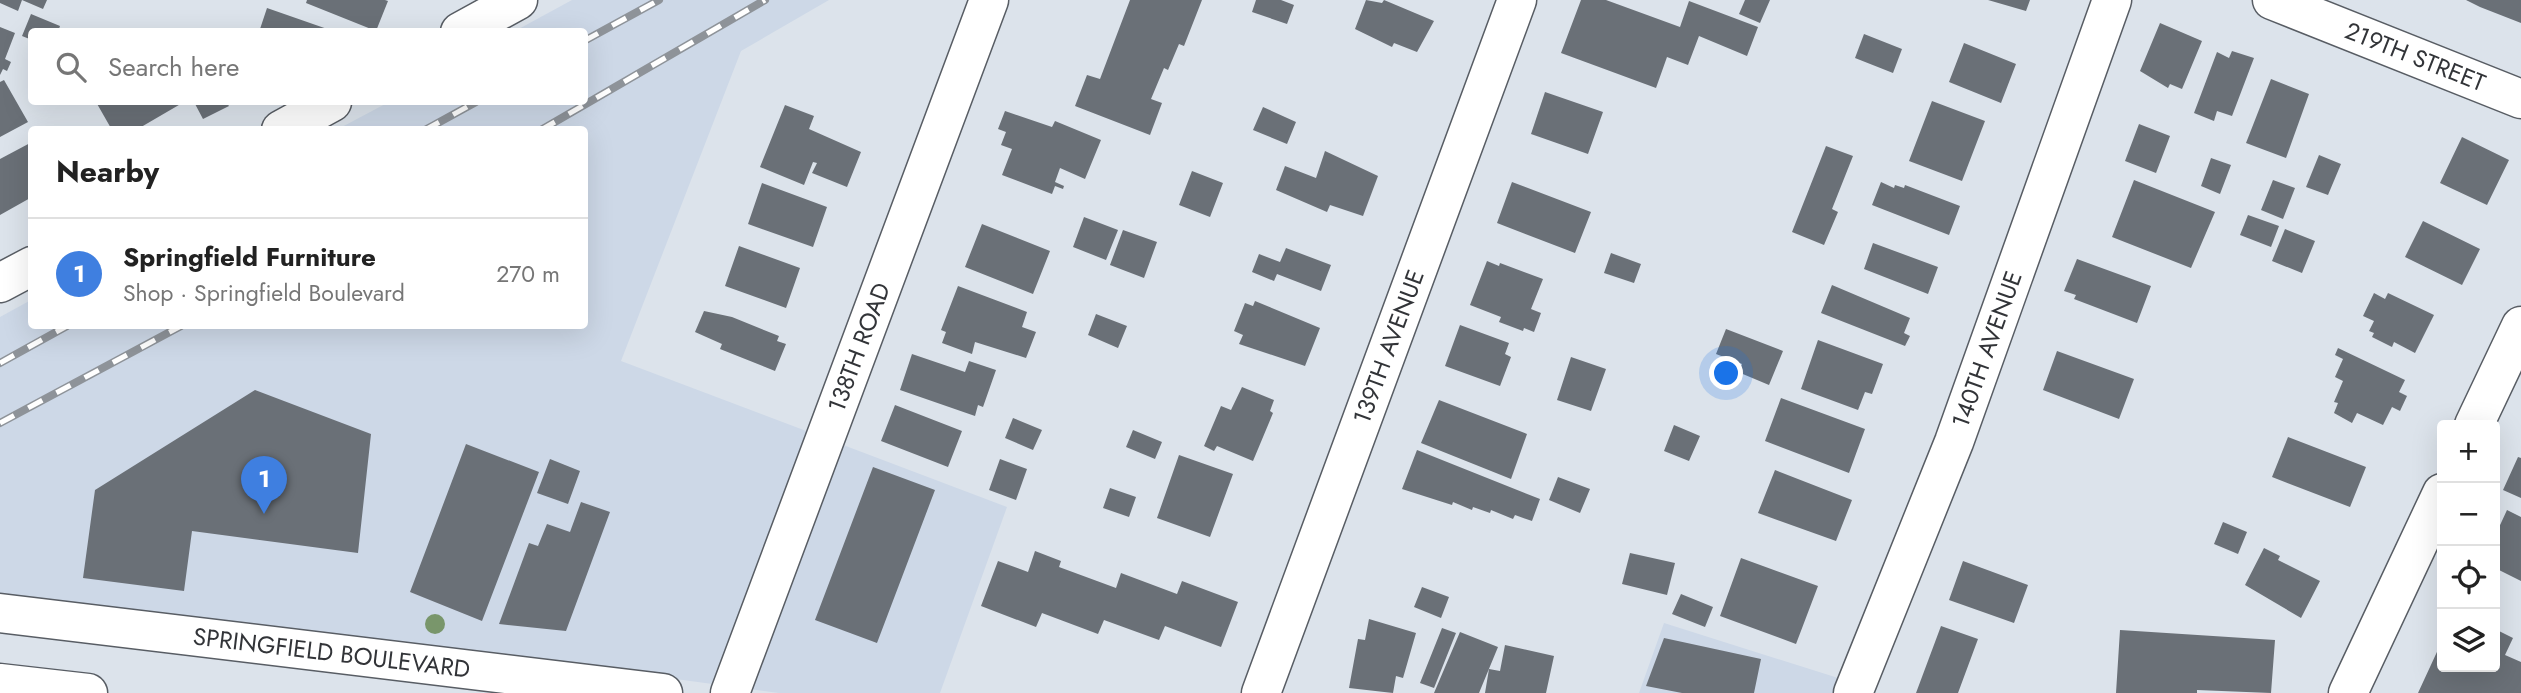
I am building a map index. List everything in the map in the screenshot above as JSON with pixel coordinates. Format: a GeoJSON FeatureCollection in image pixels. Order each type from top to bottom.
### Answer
{"type":"FeatureCollection","features":[{"type":"Feature","properties":{"kind":"street"},"geometry":{"type":"LineString","coordinates":[[450,28],[460,0]]}},
{"type":"Feature","properties":{"kind":"street"},"geometry":{"type":"LineString","coordinates":[[467,28],[518,0]]}},
{"type":"Feature","properties":{"kind":"street","name":"138TH ROAD"},"geometry":{"type":"LineString","coordinates":[[730,693],[989,0]]}},
{"type":"Feature","properties":{"kind":"street","name":"139TH AVENUE"},"geometry":{"type":"LineString","coordinates":[[1261,693],[1517,0]]}},
{"type":"Feature","properties":{"kind":"street","name":"140TH AVENUE"},"geometry":{"type":"LineString","coordinates":[[1853,693],[1954,442],[2112,0]]}},
{"type":"Feature","properties":{"kind":"street","name":"219TH STREET"},"geometry":{"type":"LineString","coordinates":[[2272,0],[2521,99]]}},
{"type":"Feature","properties":{"kind":"street"},"geometry":{"type":"LineString","coordinates":[[288,126],[327,105]]}},
{"type":"Feature","properties":{"kind":"street"},"geometry":{"type":"LineString","coordinates":[[0,283],[28,268]]}},
{"type":"Feature","properties":{"kind":"street"},"geometry":{"type":"LineString","coordinates":[[2476,420],[2521,326]]}},
{"type":"Feature","properties":{"kind":"street"},"geometry":{"type":"LineString","coordinates":[[2348,693],[2437,504]]}},
{"type":"Feature","properties":{"kind":"street","name":"SPRINGFIELD BOULEVARD"},"geometry":{"type":"LineString","coordinates":[[0,613],[663,693]]}},
{"type":"Feature","properties":{"kind":"street"},"geometry":{"type":"LineString","coordinates":[[0,683],[88,693]]}},
{"type":"Feature","properties":{"kind":"shaded area"},"geometry":{"type":"Polygon","coordinates":[[[572,0],[829,0],[741,51],[621,361],[1007,507],[940,693],[779,693],[439,647],[0,598],[0,317],[28,302],[28,329],[588,329],[588,126],[344,126],[383,105],[588,105],[588,28],[521,28],[572,0]]]}},
{"type":"Feature","properties":{"kind":"shaded area"},"geometry":{"type":"Polygon","coordinates":[[[1664,623],[1873,689],[1872,693],[1639,693],[1664,623]]]}},
{"type":"Feature","properties":{"kind":"building"},"geometry":{"type":"Polygon","coordinates":[[[0,0],[22,0],[18,11],[0,3],[0,0]]]}},
{"type":"Feature","properties":{"kind":"building"},"geometry":{"type":"Polygon","coordinates":[[[22,0],[47,0],[43,9],[22,0]]]}},
{"type":"Feature","properties":{"kind":"building"},"geometry":{"type":"Polygon","coordinates":[[[307,0],[388,1],[377,28],[368,28],[306,3],[307,0]]]}},
{"type":"Feature","properties":{"kind":"building"},"geometry":{"type":"Polygon","coordinates":[[[1130,0],[1202,0],[1184,46],[1179,44],[1168,70],[1164,68],[1151,99],[1162,103],[1150,135],[1075,106],[1087,75],[1100,79],[1130,0]]]}},
{"type":"Feature","properties":{"kind":"building"},"geometry":{"type":"Polygon","coordinates":[[[1256,0],[1281,0],[1294,5],[1287,24],[1252,12],[1256,0]]]}},
{"type":"Feature","properties":{"kind":"building"},"geometry":{"type":"Polygon","coordinates":[[[1366,0],[1382,3],[1384,0],[1434,21],[1417,52],[1394,43],[1392,47],[1355,29],[1366,0]]]}},
{"type":"Feature","properties":{"kind":"building"},"geometry":{"type":"Polygon","coordinates":[[[1581,0],[1606,0],[1680,27],[1689,1],[1758,27],[1747,56],[1699,36],[1688,65],[1667,57],[1656,88],[1561,53],[1581,0]]]}},
{"type":"Feature","properties":{"kind":"building"},"geometry":{"type":"Polygon","coordinates":[[[1745,0],[1770,0],[1760,23],[1739,14],[1745,0]]]}},
{"type":"Feature","properties":{"kind":"building"},"geometry":{"type":"Polygon","coordinates":[[[1988,0],[2030,0],[2026,11],[1988,0]]]}},
{"type":"Feature","properties":{"kind":"building"},"geometry":{"type":"Polygon","coordinates":[[[2466,0],[2521,0],[2521,23],[2480,7],[2466,0]]]}},
{"type":"Feature","properties":{"kind":"building"},"geometry":{"type":"Polygon","coordinates":[[[267,8],[324,28],[260,28],[267,8]]]}},
{"type":"Feature","properties":{"kind":"building"},"geometry":{"type":"Polygon","coordinates":[[[31,14],[60,26],[28,28],[28,38],[22,36],[31,14]]]}},
{"type":"Feature","properties":{"kind":"building"},"geometry":{"type":"Polygon","coordinates":[[[2160,23],[2202,41],[2182,89],[2170,84],[2168,88],[2140,71],[2160,23]]]}},
{"type":"Feature","properties":{"kind":"building"},"geometry":{"type":"Polygon","coordinates":[[[0,27],[15,33],[5,59],[11,62],[7,71],[3,69],[0,75],[0,27]]]}},
{"type":"Feature","properties":{"kind":"building"},"geometry":{"type":"Polygon","coordinates":[[[1864,34],[1902,49],[1893,73],[1855,58],[1864,34]]]}},
{"type":"Feature","properties":{"kind":"building"},"geometry":{"type":"Polygon","coordinates":[[[1964,43],[2016,64],[2001,103],[1949,82],[1964,43]]]}},
{"type":"Feature","properties":{"kind":"building"},"geometry":{"type":"Polygon","coordinates":[[[2232,51],[2254,58],[2232,116],[2217,111],[2214,121],[2194,113],[2217,52],[2229,58],[2232,51]]]}},
{"type":"Feature","properties":{"kind":"building"},"geometry":{"type":"Polygon","coordinates":[[[2271,79],[2309,94],[2286,158],[2246,143],[2271,79]]]}},
{"type":"Feature","properties":{"kind":"building"},"geometry":{"type":"Polygon","coordinates":[[[4,80],[28,122],[0,137],[0,82],[4,80]]]}},
{"type":"Feature","properties":{"kind":"building"},"geometry":{"type":"Polygon","coordinates":[[[1545,92],[1603,112],[1588,154],[1531,134],[1545,92]]]}},
{"type":"Feature","properties":{"kind":"building"},"geometry":{"type":"Polygon","coordinates":[[[1932,101],[1985,121],[1962,181],[1909,161],[1932,101]]]}},
{"type":"Feature","properties":{"kind":"building"},"geometry":{"type":"Polygon","coordinates":[[[98,105],[179,105],[143,126],[110,126],[98,105]]]}},
{"type":"Feature","properties":{"kind":"building"},"geometry":{"type":"Polygon","coordinates":[[[196,105],[229,106],[203,119],[196,105]]]}},
{"type":"Feature","properties":{"kind":"building"},"geometry":{"type":"Polygon","coordinates":[[[785,105],[814,116],[809,129],[861,152],[847,187],[812,173],[817,163],[813,162],[804,185],[760,167],[785,105]]]}},
{"type":"Feature","properties":{"kind":"building"},"geometry":{"type":"Polygon","coordinates":[[[1263,107],[1296,122],[1287,144],[1253,130],[1263,107]]]}},
{"type":"Feature","properties":{"kind":"building"},"geometry":{"type":"Polygon","coordinates":[[[1005,111],[1052,127],[1055,121],[1101,140],[1085,179],[1060,168],[1055,182],[1064,186],[1063,189],[1055,186],[1052,194],[1002,175],[1012,149],[1001,145],[1006,132],[998,129],[1005,111]]]}},
{"type":"Feature","properties":{"kind":"building"},"geometry":{"type":"Polygon","coordinates":[[[2139,124],[2170,136],[2156,173],[2125,161],[2139,124]]]}},
{"type":"Feature","properties":{"kind":"building"},"geometry":{"type":"Polygon","coordinates":[[[2462,137],[2509,160],[2487,205],[2440,183],[2462,137]]]}},
{"type":"Feature","properties":{"kind":"building"},"geometry":{"type":"Polygon","coordinates":[[[28,144],[28,199],[0,215],[0,159],[28,144]]]}},
{"type":"Feature","properties":{"kind":"building"},"geometry":{"type":"Polygon","coordinates":[[[1826,146],[1853,156],[1832,209],[1838,212],[1824,245],[1792,232],[1826,146]]]}},
{"type":"Feature","properties":{"kind":"building"},"geometry":{"type":"Polygon","coordinates":[[[1325,151],[1378,176],[1363,216],[1330,205],[1327,212],[1276,190],[1285,166],[1316,178],[1325,151]]]}},
{"type":"Feature","properties":{"kind":"building"},"geometry":{"type":"Polygon","coordinates":[[[2319,155],[2341,164],[2328,195],[2306,187],[2319,155]]]}},
{"type":"Feature","properties":{"kind":"building"},"geometry":{"type":"Polygon","coordinates":[[[2211,158],[2231,165],[2220,194],[2201,186],[2211,158]]]}},
{"type":"Feature","properties":{"kind":"building"},"geometry":{"type":"Polygon","coordinates":[[[1192,171],[1223,183],[1210,217],[1179,205],[1192,171]]]}},
{"type":"Feature","properties":{"kind":"building"},"geometry":{"type":"Polygon","coordinates":[[[2134,180],[2215,212],[2191,268],[2112,237],[2134,180]]]}},
{"type":"Feature","properties":{"kind":"building"},"geometry":{"type":"Polygon","coordinates":[[[2273,180],[2295,188],[2283,219],[2261,210],[2273,180]]]}},
{"type":"Feature","properties":{"kind":"building"},"geometry":{"type":"Polygon","coordinates":[[[1512,182],[1591,212],[1575,253],[1497,223],[1512,182]]]}},
{"type":"Feature","properties":{"kind":"building"},"geometry":{"type":"Polygon","coordinates":[[[1881,182],[1894,188],[1895,185],[1904,188],[1905,185],[1960,206],[1949,235],[1872,205],[1881,182]]]}},
{"type":"Feature","properties":{"kind":"building"},"geometry":{"type":"Polygon","coordinates":[[[762,183],[827,207],[813,247],[748,224],[762,183]]]}},
{"type":"Feature","properties":{"kind":"building"},"geometry":{"type":"Polygon","coordinates":[[[2248,215],[2279,226],[2271,247],[2240,235],[2248,215]]]}},
{"type":"Feature","properties":{"kind":"building"},"geometry":{"type":"Polygon","coordinates":[[[1084,217],[1118,230],[1106,260],[1073,247],[1084,217]]]}},
{"type":"Feature","properties":{"kind":"building"},"geometry":{"type":"Polygon","coordinates":[[[2423,221],[2480,249],[2462,285],[2405,257],[2423,221]]]}},
{"type":"Feature","properties":{"kind":"building"},"geometry":{"type":"Polygon","coordinates":[[[982,224],[1050,251],[1033,294],[965,267],[982,224]]]}},
{"type":"Feature","properties":{"kind":"building"},"geometry":{"type":"Polygon","coordinates":[[[2285,229],[2315,241],[2302,273],[2272,261],[2285,229]]]}},
{"type":"Feature","properties":{"kind":"building"},"geometry":{"type":"Polygon","coordinates":[[[1123,230],[1157,242],[1144,278],[1110,265],[1123,230]]]}},
{"type":"Feature","properties":{"kind":"building"},"geometry":{"type":"Polygon","coordinates":[[[1873,243],[1938,267],[1928,294],[1864,269],[1873,243]]]}},
{"type":"Feature","properties":{"kind":"building"},"geometry":{"type":"Polygon","coordinates":[[[739,246],[800,268],[786,308],[725,286],[739,246]]]}},
{"type":"Feature","properties":{"kind":"building"},"geometry":{"type":"Polygon","coordinates":[[[1286,248],[1331,265],[1321,291],[1277,274],[1274,281],[1252,272],[1259,254],[1280,262],[1286,248]]]}},
{"type":"Feature","properties":{"kind":"building"},"geometry":{"type":"Polygon","coordinates":[[[1611,253],[1641,264],[1634,283],[1604,273],[1611,253]]]}},
{"type":"Feature","properties":{"kind":"building"},"geometry":{"type":"Polygon","coordinates":[[[2077,259],[2151,286],[2137,323],[2074,299],[2076,295],[2064,291],[2077,259]]]}},
{"type":"Feature","properties":{"kind":"building"},"geometry":{"type":"Polygon","coordinates":[[[1487,261],[1543,279],[1531,309],[1541,313],[1534,332],[1499,322],[1501,317],[1470,305],[1487,261]]]}},
{"type":"Feature","properties":{"kind":"building"},"geometry":{"type":"Polygon","coordinates":[[[1832,285],[1910,318],[1904,333],[1910,336],[1905,346],[1821,313],[1832,285]]]}},
{"type":"Feature","properties":{"kind":"building"},"geometry":{"type":"Polygon","coordinates":[[[958,286],[1027,312],[1022,327],[1036,332],[1026,358],[975,342],[972,354],[942,343],[946,332],[941,330],[958,286]]]}},
{"type":"Feature","properties":{"kind":"building"},"geometry":{"type":"Polygon","coordinates":[[[2374,293],[2385,299],[2388,293],[2434,315],[2415,353],[2394,342],[2392,347],[2372,337],[2374,333],[2369,331],[2374,321],[2363,316],[2374,293]]]}},
{"type":"Feature","properties":{"kind":"building"},"geometry":{"type":"Polygon","coordinates":[[[1255,301],[1320,328],[1305,366],[1239,344],[1243,335],[1234,331],[1245,303],[1253,306],[1255,301]]]}},
{"type":"Feature","properties":{"kind":"building"},"geometry":{"type":"Polygon","coordinates":[[[704,311],[732,317],[779,336],[777,341],[786,344],[775,371],[720,349],[722,344],[695,332],[704,311]]]}},
{"type":"Feature","properties":{"kind":"building"},"geometry":{"type":"Polygon","coordinates":[[[1096,314],[1127,326],[1118,348],[1088,335],[1096,314]]]}},
{"type":"Feature","properties":{"kind":"building"},"geometry":{"type":"Polygon","coordinates":[[[1460,325],[1509,343],[1505,354],[1511,357],[1500,386],[1445,366],[1460,325]]]}},
{"type":"Feature","properties":{"kind":"building"},"geometry":{"type":"Polygon","coordinates":[[[1726,329],[1783,351],[1769,385],[1738,372],[1742,364],[1716,354],[1726,329]]]}},
{"type":"Feature","properties":{"kind":"building"},"geometry":{"type":"Polygon","coordinates":[[[1818,340],[1883,364],[1872,394],[1865,392],[1858,410],[1801,389],[1818,340]]]}},
{"type":"Feature","properties":{"kind":"building"},"geometry":{"type":"Polygon","coordinates":[[[2338,348],[2405,380],[2399,392],[2407,396],[2400,411],[2392,407],[2383,425],[2357,413],[2352,423],[2334,413],[2338,403],[2334,402],[2343,381],[2335,377],[2343,359],[2335,355],[2338,348]]]}},
{"type":"Feature","properties":{"kind":"building"},"geometry":{"type":"Polygon","coordinates":[[[2057,351],[2134,379],[2119,419],[2043,390],[2057,351]]]}},
{"type":"Feature","properties":{"kind":"building"},"geometry":{"type":"Polygon","coordinates":[[[912,354],[965,372],[969,361],[996,370],[983,407],[978,405],[975,416],[900,390],[912,354]]]}},
{"type":"Feature","properties":{"kind":"building"},"geometry":{"type":"Polygon","coordinates":[[[1571,357],[1606,369],[1591,411],[1557,400],[1571,357]]]}},
{"type":"Feature","properties":{"kind":"building"},"geometry":{"type":"Polygon","coordinates":[[[1242,387],[1274,400],[1270,411],[1273,413],[1253,461],[1217,446],[1214,451],[1204,446],[1221,406],[1231,410],[1242,387]]]}},
{"type":"Feature","properties":{"kind":"building"},"geometry":{"type":"Polygon","coordinates":[[[255,390],[371,434],[358,553],[192,531],[184,591],[83,578],[95,490],[255,390]]]}},
{"type":"Feature","properties":{"kind":"building"},"geometry":{"type":"Polygon","coordinates":[[[1781,398],[1865,429],[1849,473],[1765,441],[1781,398]]]}},
{"type":"Feature","properties":{"kind":"building"},"geometry":{"type":"Polygon","coordinates":[[[1439,400],[1527,434],[1511,479],[1421,443],[1439,400]]]}},
{"type":"Feature","properties":{"kind":"building"},"geometry":{"type":"Polygon","coordinates":[[[895,405],[962,431],[948,467],[881,441],[895,405]]]}},
{"type":"Feature","properties":{"kind":"building"},"geometry":{"type":"Polygon","coordinates":[[[1013,418],[1042,430],[1033,450],[1005,438],[1013,418]]]}},
{"type":"Feature","properties":{"kind":"building"},"geometry":{"type":"Polygon","coordinates":[[[1674,425],[1700,436],[1689,461],[1664,451],[1674,425]]]}},
{"type":"Feature","properties":{"kind":"building"},"geometry":{"type":"Polygon","coordinates":[[[1133,430],[1162,442],[1155,459],[1126,447],[1133,430]]]}},
{"type":"Feature","properties":{"kind":"building"},"geometry":{"type":"Polygon","coordinates":[[[2288,437],[2366,467],[2350,507],[2272,477],[2288,437]]]}},
{"type":"Feature","properties":{"kind":"building"},"geometry":{"type":"Polygon","coordinates":[[[466,444],[539,472],[482,621],[410,592],[466,444]]]}},
{"type":"Feature","properties":{"kind":"building"},"geometry":{"type":"Polygon","coordinates":[[[1417,450],[1540,499],[1532,521],[1515,515],[1513,519],[1491,510],[1490,513],[1473,507],[1472,510],[1453,502],[1452,505],[1402,489],[1417,450]]]}},
{"type":"Feature","properties":{"kind":"building"},"geometry":{"type":"Polygon","coordinates":[[[1179,455],[1233,474],[1210,537],[1157,518],[1179,455]]]}},
{"type":"Feature","properties":{"kind":"building"},"geometry":{"type":"Polygon","coordinates":[[[2518,457],[2521,458],[2521,498],[2503,490],[2518,457]]]}},
{"type":"Feature","properties":{"kind":"building"},"geometry":{"type":"Polygon","coordinates":[[[550,459],[580,471],[568,504],[537,493],[550,459]]]}},
{"type":"Feature","properties":{"kind":"building"},"geometry":{"type":"Polygon","coordinates":[[[1000,459],[1027,469],[1016,500],[989,490],[1000,459]]]}},
{"type":"Feature","properties":{"kind":"building"},"geometry":{"type":"Polygon","coordinates":[[[873,467],[935,490],[877,643],[815,620],[873,467]]]}},
{"type":"Feature","properties":{"kind":"building"},"geometry":{"type":"Polygon","coordinates":[[[1775,470],[1852,500],[1836,541],[1758,513],[1775,470]]]}},
{"type":"Feature","properties":{"kind":"building"},"geometry":{"type":"Polygon","coordinates":[[[1558,477],[1590,489],[1580,513],[1549,500],[1558,477]]]}},
{"type":"Feature","properties":{"kind":"building"},"geometry":{"type":"Polygon","coordinates":[[[1110,488],[1136,497],[1129,517],[1103,508],[1110,488]]]}},
{"type":"Feature","properties":{"kind":"building"},"geometry":{"type":"Polygon","coordinates":[[[581,502],[610,512],[566,631],[499,624],[529,543],[538,546],[547,524],[570,532],[581,502]]]}},
{"type":"Feature","properties":{"kind":"building"},"geometry":{"type":"Polygon","coordinates":[[[2507,510],[2521,517],[2521,581],[2500,570],[2500,525],[2507,510]]]}},
{"type":"Feature","properties":{"kind":"building"},"geometry":{"type":"Polygon","coordinates":[[[2223,522],[2247,532],[2238,554],[2214,544],[2223,522]]]}},
{"type":"Feature","properties":{"kind":"building"},"geometry":{"type":"Polygon","coordinates":[[[2264,548],[2280,556],[2278,560],[2320,581],[2301,618],[2245,585],[2264,548]]]}},
{"type":"Feature","properties":{"kind":"building"},"geometry":{"type":"Polygon","coordinates":[[[1035,551],[1061,561],[1059,567],[1116,588],[1121,573],[1177,594],[1182,581],[1238,602],[1221,647],[1165,626],[1159,640],[1104,620],[1098,634],[1042,613],[1036,627],[981,606],[998,561],[1028,572],[1035,551]]]}},
{"type":"Feature","properties":{"kind":"building"},"geometry":{"type":"Polygon","coordinates":[[[1630,553],[1675,563],[1667,595],[1622,584],[1630,553]]]}},
{"type":"Feature","properties":{"kind":"building"},"geometry":{"type":"Polygon","coordinates":[[[1741,558],[1818,586],[1796,644],[1720,616],[1741,558]]]}},
{"type":"Feature","properties":{"kind":"building"},"geometry":{"type":"Polygon","coordinates":[[[1963,561],[2028,585],[2014,623],[1949,600],[1963,561]]]}},
{"type":"Feature","properties":{"kind":"building"},"geometry":{"type":"Polygon","coordinates":[[[1422,587],[1449,597],[1441,618],[1414,607],[1422,587]]]}},
{"type":"Feature","properties":{"kind":"building"},"geometry":{"type":"Polygon","coordinates":[[[1681,594],[1713,607],[1705,627],[1672,614],[1681,594]]]}},
{"type":"Feature","properties":{"kind":"building"},"geometry":{"type":"Polygon","coordinates":[[[1369,619],[1416,633],[1403,678],[1396,676],[1393,693],[1349,688],[1358,639],[1365,640],[1369,619]]]}},
{"type":"Feature","properties":{"kind":"building"},"geometry":{"type":"Polygon","coordinates":[[[1941,626],[1978,639],[1958,693],[1916,693],[1941,626]]]}},
{"type":"Feature","properties":{"kind":"building"},"geometry":{"type":"Polygon","coordinates":[[[1442,628],[1456,633],[1434,688],[1420,683],[1442,628]]]}},
{"type":"Feature","properties":{"kind":"building"},"geometry":{"type":"Polygon","coordinates":[[[2120,630],[2275,640],[2271,693],[2197,690],[2197,693],[2116,693],[2120,630]]]}},
{"type":"Feature","properties":{"kind":"building"},"geometry":{"type":"Polygon","coordinates":[[[1460,632],[1498,647],[1479,693],[1434,693],[1460,632]]]}},
{"type":"Feature","properties":{"kind":"building"},"geometry":{"type":"Polygon","coordinates":[[[2500,632],[2513,638],[2505,655],[2521,662],[2521,693],[2418,693],[2437,652],[2437,672],[2500,672],[2500,632]]]}},
{"type":"Feature","properties":{"kind":"building"},"geometry":{"type":"Polygon","coordinates":[[[1664,638],[1761,659],[1754,693],[1682,693],[1646,686],[1664,638]]]}},
{"type":"Feature","properties":{"kind":"building"},"geometry":{"type":"Polygon","coordinates":[[[1505,645],[1554,656],[1546,693],[1485,693],[1489,669],[1500,671],[1505,645]]]}},
{"type":"Feature","properties":{"kind":"railway"},"geometry":{"type":"LineString","coordinates":[[588,39],[659,0]]}},
{"type":"Feature","properties":{"kind":"railway"},"geometry":{"type":"LineString","coordinates":[[588,103],[765,0]]}},
{"type":"Feature","properties":{"kind":"railway"},"geometry":{"type":"LineString","coordinates":[[432,126],[471,105]]}},
{"type":"Feature","properties":{"kind":"railway"},"geometry":{"type":"LineString","coordinates":[[548,126],[584,105]]}},
{"type":"Feature","properties":{"kind":"railway"},"geometry":{"type":"LineString","coordinates":[[0,363],[62,329]]}},
{"type":"Feature","properties":{"kind":"railway"},"geometry":{"type":"LineString","coordinates":[[0,423],[175,329]]}},
{"type":"Feature","properties":{"kind":"place","name":"Springfield Furniture"},"geometry":{"type":"Point","coordinates":[264,514]}}]}
